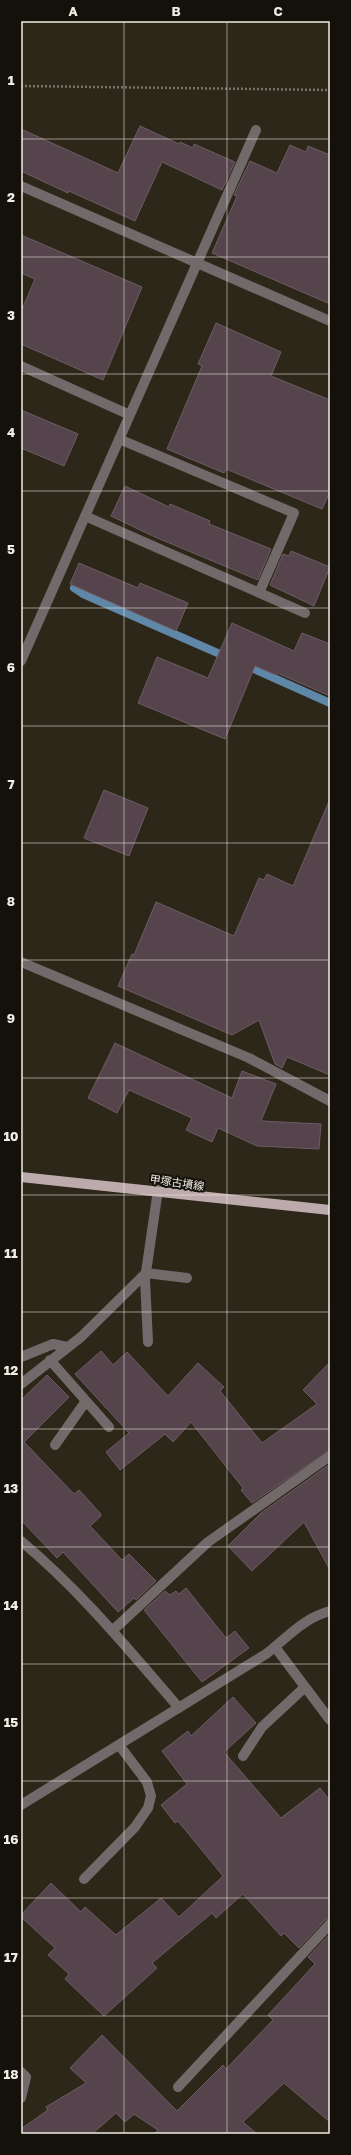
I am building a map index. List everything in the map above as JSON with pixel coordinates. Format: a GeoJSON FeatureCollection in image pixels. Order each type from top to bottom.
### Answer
{"type":"FeatureCollection","features":[{"type":"Feature","properties":{"kind":"main road","name":"甲塚古墳線"},"geometry":{"type":"LineString","coordinates":[[21,1177],[158,1190],[210,1198],[330,1210]]}},
{"type":"Feature","properties":{"kind":"street"},"geometry":{"type":"LineString","coordinates":[[21,661],[256,130]]}},
{"type":"Feature","properties":{"kind":"street"},"geometry":{"type":"LineString","coordinates":[[21,186],[330,321]]}},
{"type":"Feature","properties":{"kind":"street"},"geometry":{"type":"LineString","coordinates":[[21,366],[130,415]]}},
{"type":"Feature","properties":{"kind":"street"},"geometry":{"type":"LineString","coordinates":[[119,439],[294,513],[259,593]]}},
{"type":"Feature","properties":{"kind":"street"},"geometry":{"type":"LineString","coordinates":[[85,516],[305,613]]}},
{"type":"Feature","properties":{"kind":"street"},"geometry":{"type":"LineString","coordinates":[[21,962],[249,1058],[330,1101]]}},
{"type":"Feature","properties":{"kind":"street"},"geometry":{"type":"LineString","coordinates":[[148,1342],[146,1273],[158,1190]]}},
{"type":"Feature","properties":{"kind":"street"},"geometry":{"type":"LineString","coordinates":[[146,1273],[187,1278]]}},
{"type":"Feature","properties":{"kind":"street"},"geometry":{"type":"LineString","coordinates":[[21,1384],[67,1347],[122,1298],[146,1273]]}},
{"type":"Feature","properties":{"kind":"street"},"geometry":{"type":"LineString","coordinates":[[21,1357],[53,1344],[67,1347]]}},
{"type":"Feature","properties":{"kind":"street"},"geometry":{"type":"LineString","coordinates":[[50,1360],[109,1427]]}},
{"type":"Feature","properties":{"kind":"street"},"geometry":{"type":"LineString","coordinates":[[55,1445],[86,1401]]}},
{"type":"Feature","properties":{"kind":"street"},"geometry":{"type":"LineString","coordinates":[[112,1631],[208,1542],[330,1456]]}},
{"type":"Feature","properties":{"kind":"street"},"geometry":{"type":"LineString","coordinates":[[21,1541],[46,1562],[112,1631],[179,1708]]}},
{"type":"Feature","properties":{"kind":"street"},"geometry":{"type":"LineString","coordinates":[[21,1805],[275,1647],[294,1629],[319,1614],[330,1611]]}},
{"type":"Feature","properties":{"kind":"street"},"geometry":{"type":"LineString","coordinates":[[275,1647],[330,1720]]}},
{"type":"Feature","properties":{"kind":"street"},"geometry":{"type":"LineString","coordinates":[[242,1756],[262,1727],[306,1687]]}},
{"type":"Feature","properties":{"kind":"street"},"geometry":{"type":"LineString","coordinates":[[84,1879],[135,1826],[148,1808],[151,1796],[148,1782],[119,1745]]}},
{"type":"Feature","properties":{"kind":"street"},"geometry":{"type":"LineString","coordinates":[[178,2087],[330,1924]]}},
{"type":"Feature","properties":{"kind":"street"},"geometry":{"type":"LineString","coordinates":[[21,2072],[26,2077],[21,2098]]}},
{"type":"Feature","properties":{"kind":"path"},"geometry":{"type":"LineString","coordinates":[[21,86],[330,90]]}},
{"type":"Feature","properties":{"kind":"building"},"geometry":{"type":"Polygon","coordinates":[[[140,126],[179,144],[180,142],[193,148],[194,144],[235,162],[222,190],[162,162],[135,221],[69,191],[68,193],[21,171],[21,129],[118,173],[140,126]]]}},
{"type":"Feature","properties":{"kind":"building"},"geometry":{"type":"Polygon","coordinates":[[[290,145],[306,152],[308,146],[330,155],[330,304],[212,253],[237,196],[234,195],[250,161],[277,173],[290,145]]]}},
{"type":"Feature","properties":{"kind":"building"},"geometry":{"type":"Polygon","coordinates":[[[21,235],[142,287],[103,380],[21,344],[21,312],[35,279],[21,273],[21,235]]]}},
{"type":"Feature","properties":{"kind":"building"},"geometry":{"type":"Polygon","coordinates":[[[216,323],[281,352],[271,376],[330,400],[330,492],[322,509],[226,469],[224,473],[167,449],[202,366],[198,364],[216,323]]]}},
{"type":"Feature","properties":{"kind":"building"},"geometry":{"type":"Polygon","coordinates":[[[21,410],[78,434],[64,466],[21,448],[21,410]]]}},
{"type":"Feature","properties":{"kind":"building"},"geometry":{"type":"Polygon","coordinates":[[[125,486],[169,507],[170,504],[210,521],[209,524],[271,549],[258,580],[155,537],[111,516],[125,486]]]}},
{"type":"Feature","properties":{"kind":"building"},"geometry":{"type":"Polygon","coordinates":[[[291,551],[330,567],[314,606],[270,585],[283,554],[289,556],[291,551]]]}},
{"type":"Feature","properties":{"kind":"building"},"geometry":{"type":"Polygon","coordinates":[[[79,563],[138,588],[140,583],[188,603],[176,631],[70,584],[79,563]]]}},
{"type":"Feature","properties":{"kind":"building"},"geometry":{"type":"Polygon","coordinates":[[[232,623],[294,651],[302,633],[330,644],[330,696],[277,673],[276,675],[255,666],[225,739],[138,703],[157,657],[208,678],[232,623]]]}},
{"type":"Feature","properties":{"kind":"building"},"geometry":{"type":"Polygon","coordinates":[[[104,790],[148,808],[129,856],[84,838],[104,790]]]}},
{"type":"Feature","properties":{"kind":"building"},"geometry":{"type":"Polygon","coordinates":[[[330,799],[330,1075],[287,1057],[282,1068],[275,1064],[259,1020],[232,1035],[118,986],[132,954],[134,955],[156,902],[234,936],[259,878],[264,880],[267,874],[293,886],[330,799]]]}},
{"type":"Feature","properties":{"kind":"building"},"geometry":{"type":"Polygon","coordinates":[[[115,1043],[232,1098],[242,1071],[276,1084],[261,1121],[321,1124],[319,1149],[257,1146],[218,1128],[212,1142],[186,1130],[192,1118],[129,1090],[117,1113],[88,1098],[115,1043]]]}},
{"type":"Feature","properties":{"kind":"building"},"geometry":{"type":"Polygon","coordinates":[[[101,1351],[113,1365],[127,1352],[168,1396],[198,1363],[224,1387],[220,1391],[262,1443],[317,1404],[303,1390],[330,1362],[330,1450],[252,1503],[241,1490],[243,1488],[191,1422],[173,1442],[165,1434],[120,1470],[106,1452],[129,1433],[75,1374],[101,1351]]]}},
{"type":"Feature","properties":{"kind":"building"},"geometry":{"type":"Polygon","coordinates":[[[47,1375],[69,1397],[24,1442],[74,1494],[79,1490],[100,1513],[101,1516],[90,1526],[122,1560],[129,1554],[156,1581],[136,1600],[134,1598],[118,1612],[63,1552],[57,1558],[21,1520],[21,1400],[47,1375]]]}},
{"type":"Feature","properties":{"kind":"building"},"geometry":{"type":"Polygon","coordinates":[[[330,1464],[330,1570],[304,1522],[252,1571],[228,1546],[261,1513],[330,1464]]]}},
{"type":"Feature","properties":{"kind":"building"},"geometry":{"type":"Polygon","coordinates":[[[186,1588],[226,1638],[235,1631],[249,1648],[202,1682],[144,1610],[165,1591],[170,1595],[176,1591],[179,1594],[186,1588]]]}},
{"type":"Feature","properties":{"kind":"building"},"geometry":{"type":"Polygon","coordinates":[[[233,1697],[256,1723],[224,1752],[281,1818],[320,1788],[330,1801],[330,1918],[325,1920],[299,1948],[284,1933],[281,1936],[243,1894],[216,1918],[212,1913],[152,1963],[157,1968],[104,2016],[65,1979],[69,1974],[48,1955],[55,1948],[21,1917],[21,1915],[51,1883],[81,1912],[85,1907],[116,1935],[161,1898],[179,1917],[223,1876],[178,1821],[175,1823],[161,1805],[187,1784],[162,1751],[188,1731],[191,1736],[233,1697]]]}},
{"type":"Feature","properties":{"kind":"building"},"geometry":{"type":"Polygon","coordinates":[[[330,1934],[330,2122],[284,2083],[243,2122],[257,2134],[154,2134],[158,2130],[134,2114],[125,2122],[116,2113],[92,2134],[21,2134],[21,2129],[48,2110],[46,2107],[86,2083],[70,2068],[102,2035],[177,2111],[223,2065],[226,2069],[273,2020],[268,2015],[315,1964],[308,1957],[330,1934]]]}},
{"type":"Feature","properties":{"kind":"waterway"},"geometry":{"type":"LineString","coordinates":[[74,588],[83,594],[229,658]]}},
{"type":"Feature","properties":{"kind":"waterway"},"geometry":{"type":"LineString","coordinates":[[245,665],[330,703]]}}]}
